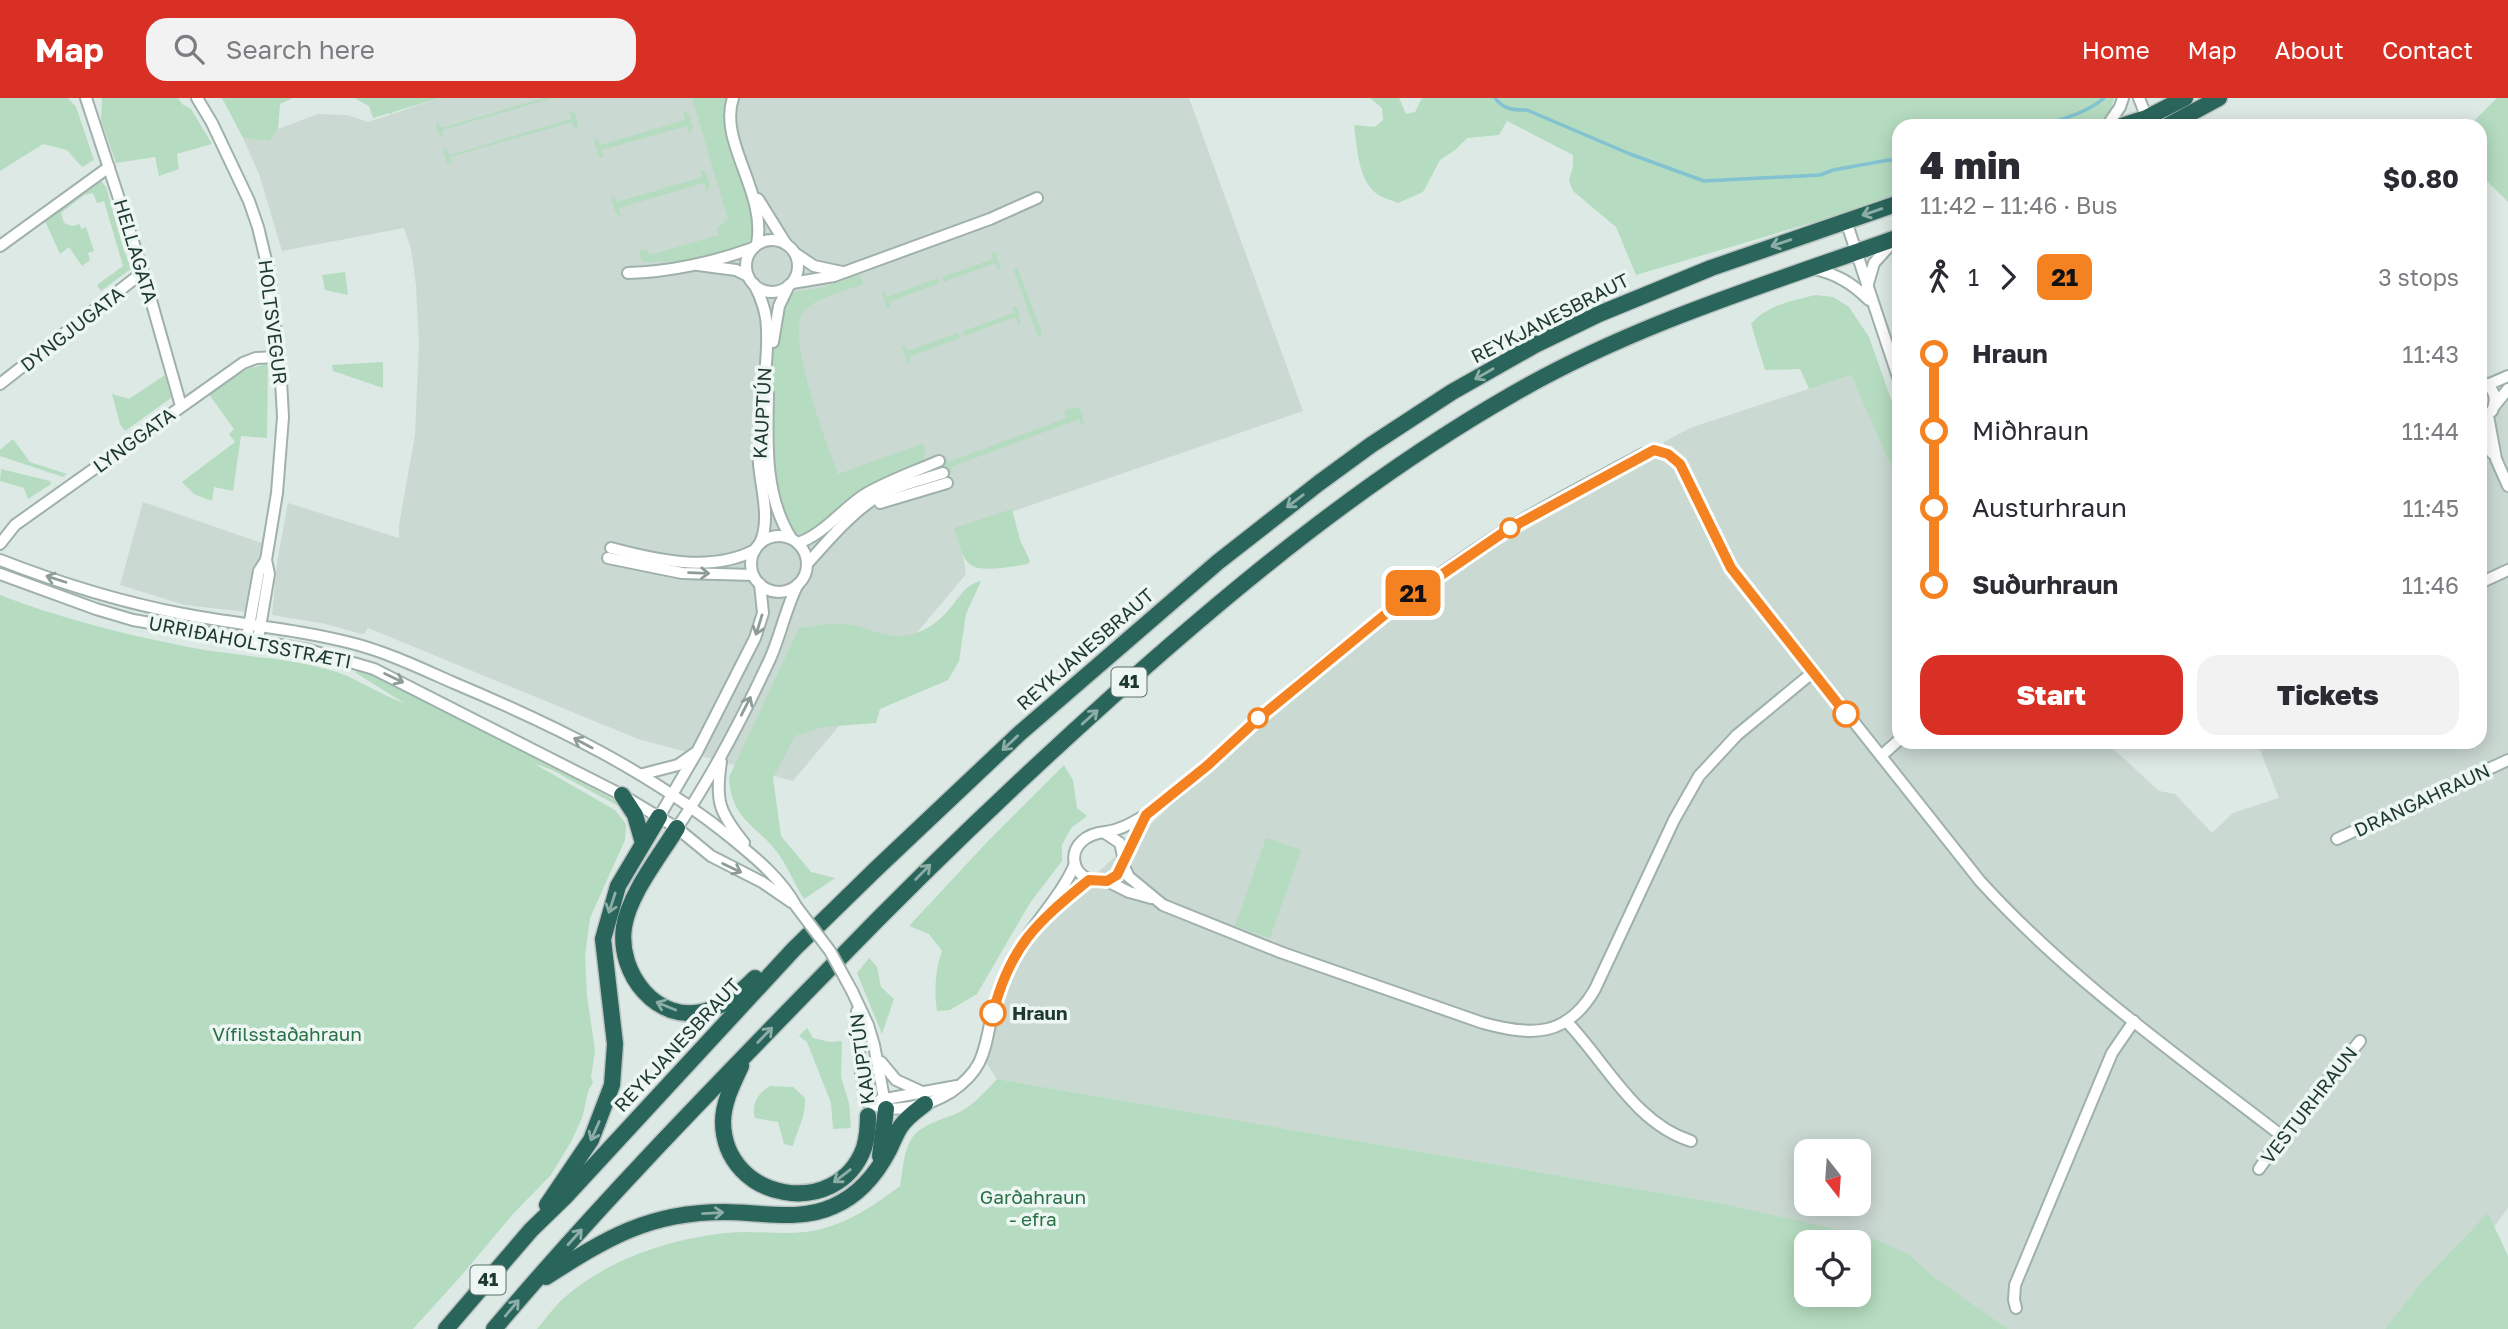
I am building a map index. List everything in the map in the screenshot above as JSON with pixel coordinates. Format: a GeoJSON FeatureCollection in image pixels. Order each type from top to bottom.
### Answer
{"type":"FeatureCollection","features":[{"type":"Feature","properties":{"kind":"highway"},"geometry":{"type":"LineString","coordinates":[[2153,119],[2185,98]]}},
{"type":"Feature","properties":{"kind":"highway"},"geometry":{"type":"LineString","coordinates":[[2180,119],[2219,98]]}},
{"type":"Feature","properties":{"kind":"highway","name":"REYKJANESBRAUT"},"geometry":{"type":"LineString","coordinates":[[446,1329],[531,1230],[574,1188],[794,949],[1020,733],[1268,522],[1371,445],[1507,360],[1599,314],[1711,268],[1892,205]]}},
{"type":"Feature","properties":{"kind":"highway","name":"41"},"geometry":{"type":"LineString","coordinates":[[495,1329],[655,1148],[920,875],[991,806],[1165,650],[1245,582],[1346,503],[1444,436],[1515,393],[1580,359],[1645,328],[1892,240]]}},
{"type":"Feature","properties":{"kind":"highway"},"geometry":{"type":"LineString","coordinates":[[622,794],[635,815],[643,843]]}},
{"type":"Feature","properties":{"kind":"highway"},"geometry":{"type":"LineString","coordinates":[[531,1230],[591,1140],[611,1085],[615,1044],[603,939],[618,886],[659,817]]}},
{"type":"Feature","properties":{"kind":"highway"},"geometry":{"type":"LineString","coordinates":[[677,828],[632,901],[623,933],[626,958],[641,990],[661,1006],[674,1010],[691,1013],[705,1011],[730,999],[845,891],[876,869]]}},
{"type":"Feature","properties":{"kind":"highway"},"geometry":{"type":"LineString","coordinates":[[746,1054],[726,1104],[724,1132],[737,1163],[761,1185],[776,1191],[796,1194],[816,1191],[832,1184],[852,1168],[859,1158],[876,1105]]}},
{"type":"Feature","properties":{"kind":"highway"},"geometry":{"type":"LineString","coordinates":[[530,1287],[606,1239],[646,1223],[702,1213],[762,1215],[820,1212],[853,1195],[870,1178],[886,1155],[900,1127],[925,1098]]}},
{"type":"Feature","properties":{"kind":"highway"},"geometry":{"type":"LineString","coordinates":[[876,1105],[883,1144],[878,1166]]}},
{"type":"Feature","properties":{"kind":"street","name":"HELLAGATA"},"geometry":{"type":"LineString","coordinates":[[86,98],[143,272],[181,406]]}},
{"type":"Feature","properties":{"kind":"street","name":"HOLTSVEGUR"},"geometry":{"type":"LineString","coordinates":[[197,98],[232,163],[258,227],[269,273],[279,356],[282,417],[277,493],[266,561],[269,574],[252,641]]}},
{"type":"Feature","properties":{"kind":"street","name":"KAUPTÚN"},"geometry":{"type":"LineString","coordinates":[[659,817],[744,664],[761,624],[763,612],[751,558],[765,528],[759,461],[759,421],[767,332],[764,304],[751,280],[746,261],[755,246],[760,225],[754,193],[730,128],[729,116],[733,98]]}},
{"type":"Feature","properties":{"kind":"street"},"geometry":{"type":"LineString","coordinates":[[2112,119],[2123,98]]}},
{"type":"Feature","properties":{"kind":"street"},"geometry":{"type":"LineString","coordinates":[[2138,98],[2147,119]]}},
{"type":"Feature","properties":{"kind":"street"},"geometry":{"type":"LineString","coordinates":[[0,246],[109,167]]}},
{"type":"Feature","properties":{"kind":"street","name":"KAUPTÚN"},"geometry":{"type":"LineString","coordinates":[[754,193],[786,244],[795,253],[814,266],[842,272]]}},
{"type":"Feature","properties":{"kind":"street"},"geometry":{"type":"LineString","coordinates":[[695,265],[736,270],[768,291],[775,292],[791,284],[825,278],[990,219],[1037,198]]}},
{"type":"Feature","properties":{"kind":"street"},"geometry":{"type":"LineString","coordinates":[[1846,221],[1892,360]]}},
{"type":"Feature","properties":{"kind":"street"},"geometry":{"type":"LineString","coordinates":[[628,273],[656,272],[695,265],[767,240],[786,244]]}},
{"type":"Feature","properties":{"kind":"street"},"geometry":{"type":"LineString","coordinates":[[1867,287],[1874,262],[1892,243]]}},
{"type":"Feature","properties":{"kind":"street","name":"KAUPTÚN"},"geometry":{"type":"LineString","coordinates":[[795,253],[798,272],[782,298],[775,324],[768,422],[773,496],[778,514],[803,549],[807,564]]}},
{"type":"Feature","properties":{"kind":"street"},"geometry":{"type":"LineString","coordinates":[[1811,268],[1842,277],[1871,302]]}},
{"type":"Feature","properties":{"kind":"street","name":"DYNGJUGATA"},"geometry":{"type":"LineString","coordinates":[[0,384],[143,272]]}},
{"type":"Feature","properties":{"kind":"street","name":"LYNGGATA"},"geometry":{"type":"LineString","coordinates":[[0,544],[15,525],[243,363],[256,358],[279,356]]}},
{"type":"Feature","properties":{"kind":"street"},"geometry":{"type":"LineString","coordinates":[[2487,382],[2508,376]]}},
{"type":"Feature","properties":{"kind":"street"},"geometry":{"type":"LineString","coordinates":[[2487,387],[2493,392],[2495,405]]}},
{"type":"Feature","properties":{"kind":"street"},"geometry":{"type":"LineString","coordinates":[[2487,414],[2508,389]]}},
{"type":"Feature","properties":{"kind":"street"},"geometry":{"type":"LineString","coordinates":[[2487,428],[2508,486]]}},
{"type":"Feature","properties":{"kind":"street"},"geometry":{"type":"LineString","coordinates":[[2487,445],[2496,459]]}},
{"type":"Feature","properties":{"kind":"street"},"geometry":{"type":"LineString","coordinates":[[1045,916],[1068,880],[1075,864],[1079,843],[1090,834],[1127,826],[1146,815],[1208,765],[1259,718],[1419,589],[1507,530],[1654,450],[1668,454],[1680,464],[1731,568],[1812,673],[2013,918],[2065,966],[2281,1136]]}},
{"type":"Feature","properties":{"kind":"street"},"geometry":{"type":"LineString","coordinates":[[799,584],[783,591],[767,589],[756,580],[682,573],[610,553],[698,562],[731,559],[775,536],[794,540],[814,536],[866,494],[939,461]]}},
{"type":"Feature","properties":{"kind":"street"},"geometry":{"type":"LineString","coordinates":[[677,828],[722,754],[770,658],[792,596],[807,564],[841,526],[868,502],[945,478]]}},
{"type":"Feature","properties":{"kind":"street","name":"URRIÐAHOLTSSTRÆTI"},"geometry":{"type":"LineString","coordinates":[[0,560],[112,598],[172,612],[255,625],[367,648],[525,714],[643,774],[673,794]]}},
{"type":"Feature","properties":{"kind":"street"},"geometry":{"type":"LineString","coordinates":[[2487,580],[2508,570]]}},
{"type":"Feature","properties":{"kind":"street","name":"URRIÐAHOLTSSTRÆTI"},"geometry":{"type":"LineString","coordinates":[[0,574],[133,620],[309,650],[374,669],[622,794],[677,828]]}},
{"type":"Feature","properties":{"kind":"street"},"geometry":{"type":"LineString","coordinates":[[1103,832],[1120,843],[1129,877],[1164,905],[1280,952],[1483,1023],[1515,1032],[1556,1027],[1579,1011],[1595,989],[1674,820],[1699,776],[1737,735],[1812,673]]}},
{"type":"Feature","properties":{"kind":"street"},"geometry":{"type":"LineString","coordinates":[[1881,756],[1892,746]]}},
{"type":"Feature","properties":{"kind":"street"},"geometry":{"type":"LineString","coordinates":[[643,774],[678,765],[697,752]]}},
{"type":"Feature","properties":{"kind":"street"},"geometry":{"type":"LineString","coordinates":[[722,754],[717,788],[719,800],[731,826],[757,859]]}},
{"type":"Feature","properties":{"kind":"street","name":"DRANGAHRAUN"},"geometry":{"type":"LineString","coordinates":[[2337,839],[2508,760]]}},
{"type":"Feature","properties":{"kind":"street","name":"KAUPTÚN"},"geometry":{"type":"LineString","coordinates":[[673,794],[692,806],[757,859],[790,894],[830,951],[868,1025],[876,1054],[876,1105]]}},
{"type":"Feature","properties":{"kind":"street"},"geometry":{"type":"LineString","coordinates":[[1107,881],[1117,875],[1146,815]]}},
{"type":"Feature","properties":{"kind":"street","name":"KAUPTÚN"},"geometry":{"type":"LineString","coordinates":[[677,828],[711,856],[762,882],[796,906]]}},
{"type":"Feature","properties":{"kind":"street"},"geometry":{"type":"LineString","coordinates":[[1075,864],[1078,871],[1089,880],[1107,881],[1129,892],[1154,899]]}},
{"type":"Feature","properties":{"kind":"street"},"geometry":{"type":"LineString","coordinates":[[876,1105],[925,1098],[939,1100],[972,1074],[983,1058],[996,1001],[1011,962],[1032,930],[1045,916],[1089,880]]}},
{"type":"Feature","properties":{"kind":"street","name":"KAUPTÚN"},"geometry":{"type":"LineString","coordinates":[[853,996],[859,1027],[860,1067],[876,1105]]}},
{"type":"Feature","properties":{"kind":"street"},"geometry":{"type":"LineString","coordinates":[[1566,1021],[1646,1116],[1668,1132],[1691,1141]]}},
{"type":"Feature","properties":{"kind":"street"},"geometry":{"type":"LineString","coordinates":[[2016,1308],[2015,1285],[2112,1053],[2134,1021]]}},
{"type":"Feature","properties":{"kind":"street","name":"VESTURHRAUN"},"geometry":{"type":"LineString","coordinates":[[2259,1169],[2281,1136],[2360,1041]]}},
{"type":"Feature","properties":{"kind":"street"},"geometry":{"type":"LineString","coordinates":[[876,1054],[895,1080],[925,1098]]}},
{"type":"Feature","properties":{"kind":"shaded area"},"geometry":{"type":"Polygon","coordinates":[[[440,98],[1189,98],[1303,411],[959,530],[966,574],[793,781],[638,739],[368,628],[361,634],[326,624],[272,615],[277,563],[288,503],[399,538],[415,435],[419,343],[416,285],[411,249],[404,228],[282,251],[259,174],[243,138],[270,141],[278,129],[318,114],[347,115],[368,122],[440,98]]]}},
{"type":"Feature","properties":{"kind":"shaded area"},"geometry":{"type":"Polygon","coordinates":[[[1851,375],[1892,466],[1892,749],[2114,749],[2159,791],[2175,794],[2212,833],[2233,813],[2279,798],[2260,749],[2487,749],[2487,407],[2508,391],[2508,1208],[2455,1279],[2394,1319],[2385,1329],[2004,1329],[1871,1250],[1871,1230],[1815,1230],[1719,1203],[997,1079],[981,1055],[1002,989],[1027,937],[1210,770],[1352,648],[1493,549],[1629,469],[1662,456],[1664,442],[1690,428],[1851,375]]]}},
{"type":"Feature","properties":{"kind":"shaded area"},"geometry":{"type":"Polygon","coordinates":[[[143,502],[262,543],[247,612],[185,605],[120,585],[143,502]]]}},
{"type":"Feature","properties":{"kind":"green space"},"geometry":{"type":"Polygon","coordinates":[[[0,98],[68,98],[76,107],[94,160],[82,167],[67,150],[43,144],[0,171],[0,98]]]}},
{"type":"Feature","properties":{"kind":"green space"},"geometry":{"type":"Polygon","coordinates":[[[102,98],[178,98],[191,109],[212,144],[177,154],[179,169],[159,176],[155,157],[116,163],[101,120],[102,98]]]}},
{"type":"Feature","properties":{"kind":"green space"},"geometry":{"type":"Polygon","coordinates":[[[222,98],[293,98],[280,104],[278,129],[270,141],[243,138],[222,98]]]}},
{"type":"Feature","properties":{"kind":"green space"},"geometry":{"type":"Polygon","coordinates":[[[354,98],[440,98],[393,112],[391,115],[390,113],[373,118],[369,106],[354,98]]]}},
{"type":"Feature","properties":{"kind":"green space"},"geometry":{"type":"Polygon","coordinates":[[[544,98],[553,98],[442,130],[444,138],[440,136],[436,125],[438,121],[441,128],[544,98]]]}},
{"type":"Feature","properties":{"kind":"green space"},"geometry":{"type":"Polygon","coordinates":[[[692,98],[727,98],[723,115],[725,134],[752,206],[754,232],[742,246],[731,252],[683,261],[642,262],[639,251],[647,249],[649,255],[719,235],[717,228],[728,219],[692,98]]]}},
{"type":"Feature","properties":{"kind":"green space"},"geometry":{"type":"Polygon","coordinates":[[[1370,98],[1399,98],[1406,114],[1415,112],[1422,98],[2114,98],[2110,114],[2105,119],[1892,119],[1892,200],[1814,227],[1811,223],[1636,275],[1616,227],[1573,191],[1569,181],[1573,155],[1507,121],[1499,135],[1467,138],[1440,160],[1423,192],[1398,203],[1377,194],[1362,172],[1354,125],[1375,127],[1383,120],[1382,108],[1370,98]]]}},
{"type":"Feature","properties":{"kind":"green space"},"geometry":{"type":"Polygon","coordinates":[[[2497,98],[2508,98],[2508,202],[2487,181],[2487,119],[2476,119],[2497,98]]]}},
{"type":"Feature","properties":{"kind":"green space"},"geometry":{"type":"Polygon","coordinates":[[[569,112],[575,113],[578,124],[575,129],[572,122],[450,157],[452,165],[447,163],[443,151],[446,148],[449,155],[464,151],[571,119],[569,112]]]}},
{"type":"Feature","properties":{"kind":"green space"},"geometry":{"type":"Polygon","coordinates":[[[685,112],[689,114],[693,128],[691,132],[689,133],[687,126],[602,150],[604,158],[599,157],[594,141],[597,137],[600,145],[685,120],[685,112]]]}},
{"type":"Feature","properties":{"kind":"green space"},"geometry":{"type":"Polygon","coordinates":[[[700,170],[706,172],[710,186],[708,190],[706,191],[704,183],[619,208],[621,216],[616,214],[611,199],[614,195],[617,202],[702,177],[700,170]]]}},
{"type":"Feature","properties":{"kind":"green space"},"geometry":{"type":"Polygon","coordinates":[[[101,181],[106,187],[124,251],[132,268],[101,291],[97,285],[123,266],[104,201],[97,203],[93,193],[84,195],[61,213],[64,223],[72,226],[80,224],[81,229],[86,227],[94,251],[88,253],[90,260],[82,266],[69,247],[60,254],[45,221],[101,181]]]}},
{"type":"Feature","properties":{"kind":"green space"},"geometry":{"type":"Polygon","coordinates":[[[991,252],[996,253],[1001,269],[998,270],[995,263],[944,282],[942,277],[993,259],[991,252]]]}},
{"type":"Feature","properties":{"kind":"green space"},"geometry":{"type":"Polygon","coordinates":[[[1017,267],[1041,336],[1037,335],[1014,271],[1017,267]]]}},
{"type":"Feature","properties":{"kind":"green space"},"geometry":{"type":"Polygon","coordinates":[[[345,272],[348,295],[325,290],[322,275],[345,272]]]}},
{"type":"Feature","properties":{"kind":"green space"},"geometry":{"type":"Polygon","coordinates":[[[860,274],[863,284],[815,303],[804,311],[799,323],[803,365],[826,440],[838,474],[924,443],[924,456],[917,466],[854,496],[818,525],[803,533],[797,533],[792,530],[784,516],[771,431],[770,379],[778,326],[788,293],[825,287],[860,274]]]}},
{"type":"Feature","properties":{"kind":"green space"},"geometry":{"type":"Polygon","coordinates":[[[938,278],[940,283],[889,302],[891,309],[887,308],[882,292],[884,291],[887,297],[938,278]]]}},
{"type":"Feature","properties":{"kind":"green space"},"geometry":{"type":"Polygon","coordinates":[[[1815,295],[1833,297],[1849,307],[1869,337],[1892,402],[1892,468],[1851,375],[1809,389],[1800,369],[1765,370],[1751,324],[1765,312],[1815,295]]]}},
{"type":"Feature","properties":{"kind":"green space"},"geometry":{"type":"Polygon","coordinates":[[[1014,306],[1021,324],[1019,325],[1015,317],[964,336],[963,331],[1014,313],[1014,306]]]}},
{"type":"Feature","properties":{"kind":"green space"},"geometry":{"type":"Polygon","coordinates":[[[958,333],[960,338],[909,357],[911,363],[907,363],[902,346],[904,345],[907,351],[958,333]]]}},
{"type":"Feature","properties":{"kind":"green space"},"geometry":{"type":"Polygon","coordinates":[[[383,362],[383,388],[333,371],[332,365],[383,362]]]}},
{"type":"Feature","properties":{"kind":"green space"},"geometry":{"type":"Polygon","coordinates":[[[268,364],[267,438],[241,436],[233,491],[214,487],[212,501],[194,494],[182,482],[235,442],[229,434],[234,429],[208,393],[249,368],[268,364]]]}},
{"type":"Feature","properties":{"kind":"green space"},"geometry":{"type":"Polygon","coordinates":[[[165,375],[171,398],[125,431],[120,424],[112,394],[129,399],[165,375]]]}},
{"type":"Feature","properties":{"kind":"green space"},"geometry":{"type":"Polygon","coordinates":[[[1075,407],[1081,410],[1084,424],[1082,425],[1079,419],[951,467],[953,474],[948,473],[943,460],[945,455],[948,462],[1066,418],[1064,411],[1075,407]]]}},
{"type":"Feature","properties":{"kind":"green space"},"geometry":{"type":"Polygon","coordinates":[[[13,439],[30,462],[67,474],[63,477],[0,456],[0,450],[13,439]]]}},
{"type":"Feature","properties":{"kind":"green space"},"geometry":{"type":"Polygon","coordinates":[[[1,469],[50,481],[51,484],[28,499],[24,488],[0,481],[1,469]]]}},
{"type":"Feature","properties":{"kind":"green space"},"geometry":{"type":"Polygon","coordinates":[[[1012,509],[1020,540],[1030,561],[1028,564],[990,569],[971,565],[962,553],[954,528],[1012,509]]]}},
{"type":"Feature","properties":{"kind":"green space"},"geometry":{"type":"Polygon","coordinates":[[[981,581],[966,614],[959,661],[948,680],[880,709],[876,723],[823,727],[795,736],[773,778],[781,836],[811,872],[835,878],[804,899],[777,852],[739,812],[729,777],[799,628],[841,624],[886,635],[910,635],[934,624],[965,590],[981,581]]]}},
{"type":"Feature","properties":{"kind":"green space","name":"Vífilsstaðahraun"},"geometry":{"type":"Polygon","coordinates":[[[0,595],[133,635],[197,649],[290,661],[326,669],[404,703],[356,673],[357,669],[405,688],[624,805],[622,808],[552,770],[533,763],[615,810],[626,824],[625,840],[590,918],[585,956],[595,1051],[591,1077],[593,1083],[572,1140],[551,1175],[513,1214],[413,1329],[0,1329],[0,595]]]}},
{"type":"Feature","properties":{"kind":"green space"},"geometry":{"type":"Polygon","coordinates":[[[1064,765],[1073,780],[1077,808],[1087,816],[1071,828],[1062,845],[1062,861],[1030,903],[977,994],[950,1010],[937,1011],[936,980],[942,951],[929,934],[909,926],[1064,765]]]}},
{"type":"Feature","properties":{"kind":"green space"},"geometry":{"type":"Polygon","coordinates":[[[1266,838],[1301,850],[1270,938],[1235,926],[1266,838]]]}},
{"type":"Feature","properties":{"kind":"green space"},"geometry":{"type":"Polygon","coordinates":[[[869,958],[877,967],[881,987],[894,999],[882,1034],[857,973],[869,958]]]}},
{"type":"Feature","properties":{"kind":"green space"},"geometry":{"type":"Polygon","coordinates":[[[807,1028],[813,1038],[830,1042],[842,1041],[841,1077],[849,1103],[851,1128],[833,1129],[831,1103],[807,1042],[799,1036],[807,1028]]]}},
{"type":"Feature","properties":{"kind":"green space","name":"Garðahraun - efra"},"geometry":{"type":"Polygon","coordinates":[[[997,1079],[1719,1203],[1840,1230],[1794,1230],[1794,1307],[1871,1307],[1871,1238],[1908,1254],[1932,1276],[2008,1329],[537,1329],[561,1301],[582,1284],[641,1253],[683,1240],[726,1233],[795,1233],[818,1230],[856,1215],[900,1186],[907,1149],[916,1133],[927,1125],[960,1112],[980,1097],[997,1079]]]}},
{"type":"Feature","properties":{"kind":"green space"},"geometry":{"type":"Polygon","coordinates":[[[770,1086],[793,1087],[805,1098],[803,1116],[793,1146],[784,1144],[778,1122],[755,1118],[757,1099],[770,1086]]]}},
{"type":"Feature","properties":{"kind":"green space"},"geometry":{"type":"Polygon","coordinates":[[[2488,1213],[2508,1256],[2508,1329],[2385,1329],[2421,1283],[2488,1213]]]}},
{"type":"Feature","properties":{"kind":"waterway"},"geometry":{"type":"LineString","coordinates":[[1495,98],[1506,107],[1527,110],[1630,154],[1704,181],[1820,175],[1833,170],[1892,161]]}},
{"type":"Feature","properties":{"kind":"waterway"},"geometry":{"type":"LineString","coordinates":[[2063,119],[2104,98]]}},
{"type":"Feature","properties":{"kind":"bus line","name":"21"},"geometry":{"type":"LineString","coordinates":[[993,1013],[1011,962],[1032,930],[1089,880],[1107,881],[1117,875],[1146,815],[1208,765],[1259,718],[1419,589],[1507,530],[1654,450],[1668,454],[1680,464],[1731,568],[1846,714]]}},
{"type":"Feature","properties":{"kind":"place","name":"Hraun"},"geometry":{"type":"Point","coordinates":[993,1013]}}]}
